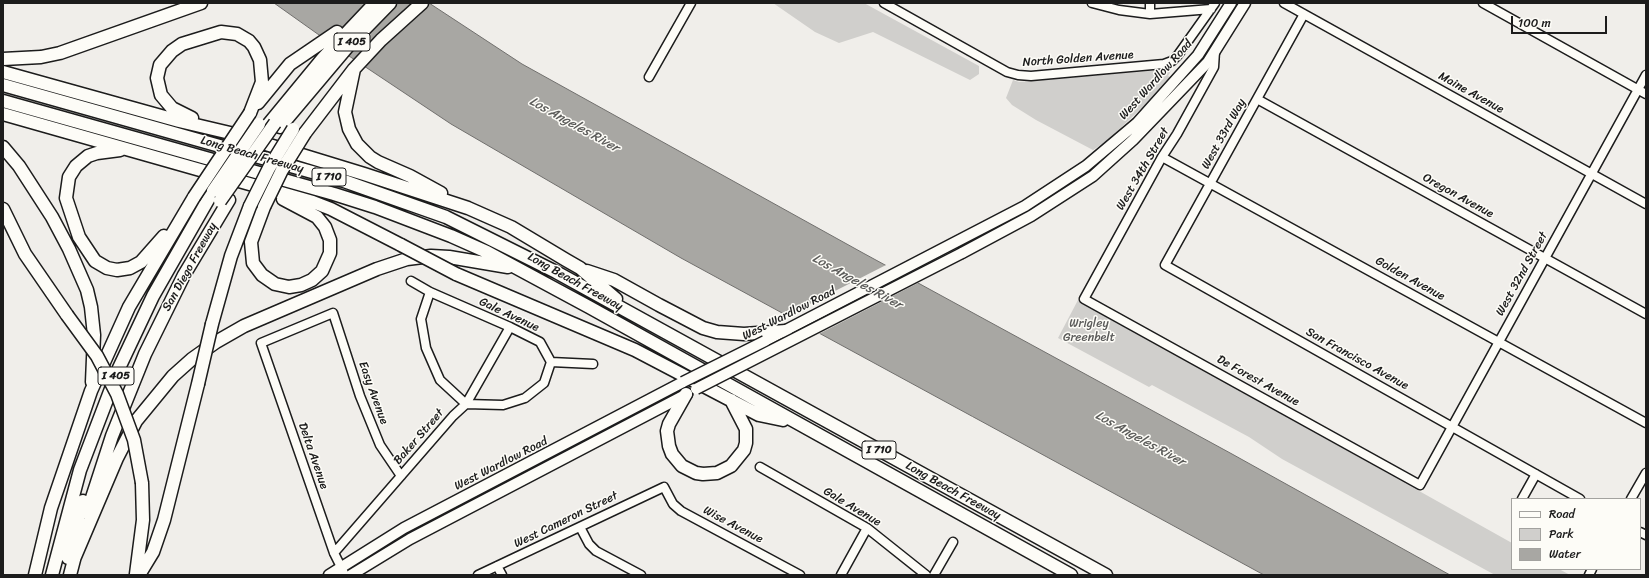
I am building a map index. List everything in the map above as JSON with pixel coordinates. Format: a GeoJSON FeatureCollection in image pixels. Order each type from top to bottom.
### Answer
{"type":"FeatureCollection","features":[{"type":"Feature","properties":{"kind":"highway","name":"San Diego Freeway"},"geometry":{"type":"LineString","coordinates":[[70,575],[100,471],[136,375],[220,196],[270,125],[302,100],[309,78],[337,32],[365,3]]}},
{"type":"Feature","properties":{"kind":"highway"},"geometry":{"type":"LineString","coordinates":[[309,78],[375,3]]}},
{"type":"Feature","properties":{"kind":"highway"},"geometry":{"type":"LineString","coordinates":[[309,78],[381,3]]}},
{"type":"Feature","properties":{"kind":"highway","name":"San Diego Freeway"},"geometry":{"type":"LineString","coordinates":[[52,575],[80,470],[119,368],[156,289],[270,125],[309,78],[390,3]]}},
{"type":"Feature","properties":{"kind":"highway"},"geometry":{"type":"LineString","coordinates":[[253,184],[305,209],[317,217],[322,223],[330,240],[330,253],[326,265],[318,276],[301,285],[282,286],[268,280],[257,269],[252,256],[251,242],[264,207],[282,170],[305,133],[333,94],[381,40],[422,3]]}},
{"type":"Feature","properties":{"kind":"highway"},"geometry":{"type":"LineString","coordinates":[[3,59],[34,58],[60,53],[196,5]]}},
{"type":"Feature","properties":{"kind":"highway"},"geometry":{"type":"LineString","coordinates":[[230,133],[180,113],[165,102],[158,87],[157,78],[160,65],[165,57],[182,44],[213,33],[229,32],[244,37],[254,47],[262,68],[262,82],[250,113]]}},
{"type":"Feature","properties":{"kind":"highway"},"geometry":{"type":"LineString","coordinates":[[35,575],[51,508],[91,391],[129,307],[194,197],[250,113],[290,64],[337,32]]}},
{"type":"Feature","properties":{"kind":"highway"},"geometry":{"type":"LineString","coordinates":[[354,69],[346,104],[349,129],[357,144],[366,154],[468,208],[511,227],[580,268],[637,317]]}},
{"type":"Feature","properties":{"kind":"highway"},"geometry":{"type":"LineString","coordinates":[[3,72],[179,121],[230,133],[468,208]]}},
{"type":"Feature","properties":{"kind":"highway","name":"Long Beach Freeway"},"geometry":{"type":"LineString","coordinates":[[3,85],[298,167],[386,194],[480,232],[556,272],[1106,575]]}},
{"type":"Feature","properties":{"kind":"highway","name":"Long Beach Freeway"},"geometry":{"type":"LineString","coordinates":[[3,100],[375,207],[451,236],[516,268],[1071,575]]}},
{"type":"Feature","properties":{"kind":"highway"},"geometry":{"type":"LineString","coordinates":[[139,575],[153,552],[164,520],[212,324],[231,256],[250,206],[269,168],[293,129],[302,100]]}},
{"type":"Feature","properties":{"kind":"highway"},"geometry":{"type":"LineString","coordinates":[[3,114],[253,184],[331,209],[456,274],[635,350],[759,414],[796,422]]}},
{"type":"Feature","properties":{"kind":"highway"},"geometry":{"type":"LineString","coordinates":[[3,147],[19,166],[52,217],[69,249],[87,290],[91,307],[94,335],[91,391]]}},
{"type":"Feature","properties":{"kind":"highway"},"geometry":{"type":"LineString","coordinates":[[130,150],[108,151],[88,156],[76,166],[67,183],[66,198],[72,220],[86,250],[95,261],[107,268],[117,270],[130,268],[141,262],[156,247],[194,197]]}},
{"type":"Feature","properties":{"kind":"highway"},"geometry":{"type":"LineString","coordinates":[[59,575],[78,498],[121,380],[156,306],[220,196]]}},
{"type":"Feature","properties":{"kind":"highway"},"geometry":{"type":"LineString","coordinates":[[64,575],[84,496],[112,412],[147,331],[220,196]]}},
{"type":"Feature","properties":{"kind":"highway"},"geometry":{"type":"LineString","coordinates":[[3,209],[25,254],[97,356],[120,402],[134,440],[142,483],[143,520],[136,575]]}},
{"type":"Feature","properties":{"kind":"highway"},"geometry":{"type":"LineString","coordinates":[[74,559],[117,458],[136,421],[151,400],[173,376],[192,359],[216,342],[258,320],[377,269],[407,259],[431,256],[449,257],[516,268]]}},
{"type":"Feature","properties":{"kind":"highway"},"geometry":{"type":"LineString","coordinates":[[580,268],[614,280],[704,328],[727,334],[786,331]]}},
{"type":"Feature","properties":{"kind":"highway"},"geometry":{"type":"LineString","coordinates":[[691,391],[669,424],[667,431],[669,446],[672,454],[682,466],[696,473],[717,473],[731,466],[744,450],[746,443],[746,429],[731,400]]}},
{"type":"Feature","properties":{"kind":"main road","name":"West Wardlow Road"},"geometry":{"type":"LineString","coordinates":[[329,575],[343,571],[404,528],[1025,206],[1086,166],[1137,123],[1198,55],[1231,3]]}},
{"type":"Feature","properties":{"kind":"main road","name":"West Wardlow Road"},"geometry":{"type":"LineString","coordinates":[[351,575],[410,539],[691,391],[962,253],[1031,216],[1093,176],[1133,140],[1208,62],[1245,3]]}},
{"type":"Feature","properties":{"kind":"street"},"geometry":{"type":"LineString","coordinates":[[649,77],[690,3]]}},
{"type":"Feature","properties":{"kind":"street","name":"North Golden Avenue"},"geometry":{"type":"LineString","coordinates":[[884,3],[1007,72],[1018,75],[1031,76],[1164,64],[1172,60]]}},
{"type":"Feature","properties":{"kind":"street"},"geometry":{"type":"LineString","coordinates":[[1092,3],[1120,10],[1150,14],[1213,6]]}},
{"type":"Feature","properties":{"kind":"street"},"geometry":{"type":"LineString","coordinates":[[1150,3],[1150,14]]}},
{"type":"Feature","properties":{"kind":"street","name":"Maine Avenue"},"geometry":{"type":"LineString","coordinates":[[1284,3],[1646,204]]}},
{"type":"Feature","properties":{"kind":"street"},"geometry":{"type":"LineString","coordinates":[[1483,3],[1646,94]]}},
{"type":"Feature","properties":{"kind":"street","name":"West Wardlow Road"},"geometry":{"type":"LineString","coordinates":[[1172,60],[1181,51],[1213,6]]}},
{"type":"Feature","properties":{"kind":"street","name":"West 33rd Way"},"geometry":{"type":"LineString","coordinates":[[1165,265],[1304,14]]}},
{"type":"Feature","properties":{"kind":"street","name":"West 34th Street"},"geometry":{"type":"LineString","coordinates":[[1084,299],[1162,157],[1177,134],[1214,67],[1215,50]]}},
{"type":"Feature","properties":{"kind":"street","name":"West 32nd Street"},"geometry":{"type":"LineString","coordinates":[[1420,485],[1646,75]]}},
{"type":"Feature","properties":{"kind":"street","name":"Oregon Avenue"},"geometry":{"type":"LineString","coordinates":[[1257,99],[1646,314]]}},
{"type":"Feature","properties":{"kind":"street","name":"Golden Avenue"},"geometry":{"type":"LineString","coordinates":[[1162,157],[1646,423]]}},
{"type":"Feature","properties":{"kind":"street","name":"San Francisco Avenue"},"geometry":{"type":"LineString","coordinates":[[1165,265],[1578,498]]}},
{"type":"Feature","properties":{"kind":"street","name":"Gale Avenue"},"geometry":{"type":"LineString","coordinates":[[411,281],[430,292],[510,327],[540,342],[551,362]]}},
{"type":"Feature","properties":{"kind":"street"},"geometry":{"type":"LineString","coordinates":[[430,292],[421,319],[426,348],[440,380],[466,404],[503,405],[525,398],[544,383],[551,362],[593,364]]}},
{"type":"Feature","properties":{"kind":"street","name":"De Forest Avenue"},"geometry":{"type":"LineString","coordinates":[[1084,299],[1420,485]]}},
{"type":"Feature","properties":{"kind":"street","name":"Easy Avenue"},"geometry":{"type":"LineString","coordinates":[[261,343],[333,313],[360,396],[380,445],[401,476]]}},
{"type":"Feature","properties":{"kind":"street","name":"Baker Street"},"geometry":{"type":"LineString","coordinates":[[334,554],[453,416],[466,404],[510,327]]}},
{"type":"Feature","properties":{"kind":"street","name":"Delta Avenue"},"geometry":{"type":"LineString","coordinates":[[261,343],[334,554],[343,571]]}},
{"type":"Feature","properties":{"kind":"street","name":"Gale Avenue"},"geometry":{"type":"LineString","coordinates":[[760,468],[867,528],[926,575]]}},
{"type":"Feature","properties":{"kind":"street"},"geometry":{"type":"LineString","coordinates":[[1632,498],[1646,473]]}},
{"type":"Feature","properties":{"kind":"street"},"geometry":{"type":"LineString","coordinates":[[1523,498],[1536,474]]}},
{"type":"Feature","properties":{"kind":"street","name":"West Cameron Street"},"geometry":{"type":"LineString","coordinates":[[478,575],[664,487]]}},
{"type":"Feature","properties":{"kind":"street","name":"Wise Avenue"},"geometry":{"type":"LineString","coordinates":[[664,487],[673,504],[682,511],[800,575]]}},
{"type":"Feature","properties":{"kind":"street"},"geometry":{"type":"LineString","coordinates":[[580,527],[589,544],[596,551],[641,575]]}},
{"type":"Feature","properties":{"kind":"street"},"geometry":{"type":"LineString","coordinates":[[841,575],[867,528]]}},
{"type":"Feature","properties":{"kind":"street"},"geometry":{"type":"LineString","coordinates":[[934,575],[953,542]]}},
{"type":"Feature","properties":{"kind":"street"},"geometry":{"type":"LineString","coordinates":[[497,566],[502,575]]}},
{"type":"Feature","properties":{"kind":"green space"},"geometry":{"type":"Polygon","coordinates":[[[773,3],[864,3],[979,66],[979,74],[970,80],[873,32],[839,43],[815,32],[773,3]]]}},
{"type":"Feature","properties":{"kind":"green space"},"geometry":{"type":"Polygon","coordinates":[[[1172,69],[1168,76],[1170,77],[1149,101],[1108,140],[1093,150],[1036,120],[1012,105],[1006,98],[1013,80],[1019,82],[1172,69]]]}},
{"type":"Feature","properties":{"kind":"green space","name":"Wrigley Greenbelt"},"geometry":{"type":"Polygon","coordinates":[[[1078,300],[1511,542],[1511,570],[1561,570],[1570,575],[1495,575],[1282,459],[1249,437],[1152,385],[1149,387],[1058,338],[1078,300]]]}},
{"type":"Feature","properties":{"kind":"water","name":"Los Angeles River"},"geometry":{"type":"Polygon","coordinates":[[[274,3],[429,3],[522,64],[1450,575],[1264,575],[681,258],[451,124],[343,52],[274,3]]]}},
{"type":"Feature","properties":{"kind":"pier"},"geometry":{"type":"Polygon","coordinates":[[[888,264],[920,282],[817,335],[784,317],[888,264]]]}}]}
